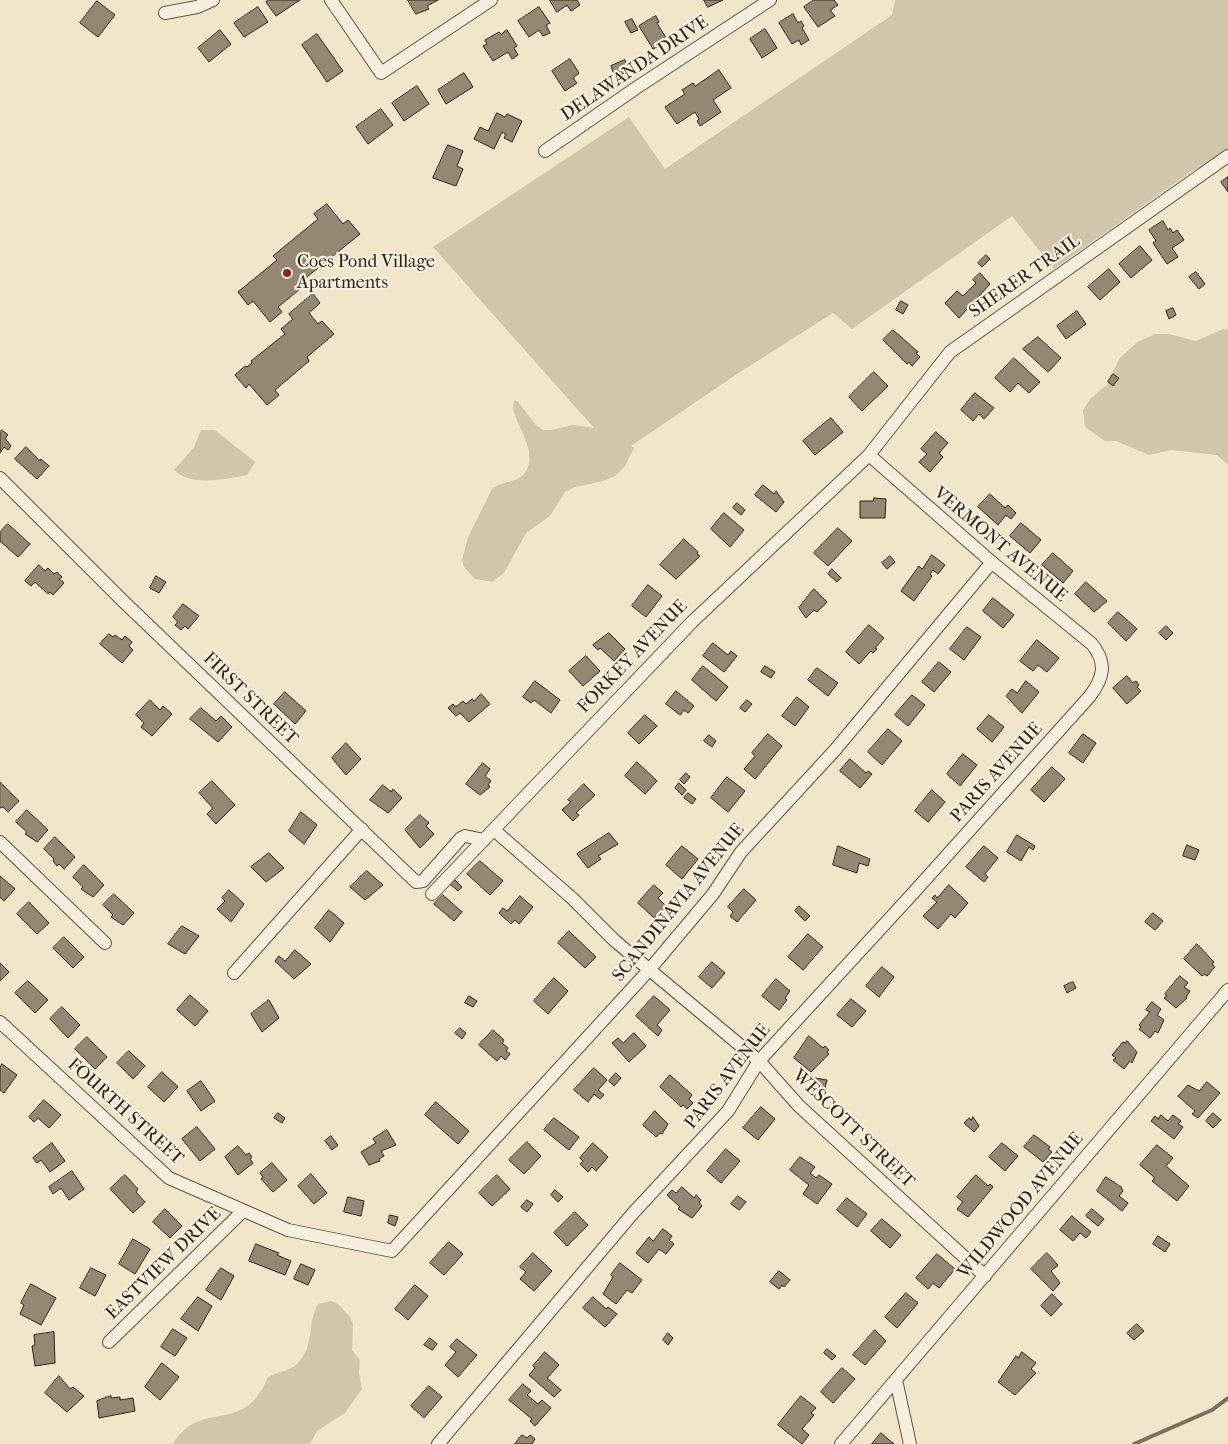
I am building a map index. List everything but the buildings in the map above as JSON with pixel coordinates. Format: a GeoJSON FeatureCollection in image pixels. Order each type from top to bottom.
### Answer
{"type":"FeatureCollection","features":[{"type":"Feature","properties":{"kind":"street"},"geometry":{"type":"LineString","coordinates":[[165,13],[197,7],[212,0]]}},
{"type":"Feature","properties":{"kind":"street"},"geometry":{"type":"LineString","coordinates":[[331,0],[381,73],[491,0]]}},
{"type":"Feature","properties":{"kind":"street","name":"DELAWANDA DRIVE"},"geometry":{"type":"LineString","coordinates":[[546,151],[770,0]]}},
{"type":"Feature","properties":{"kind":"street","name":"SHERER TRAIL"},"geometry":{"type":"LineString","coordinates":[[869,455],[944,359],[959,345],[1228,156]]}},
{"type":"Feature","properties":{"kind":"street","name":"VERMONT AVENUE"},"geometry":{"type":"LineString","coordinates":[[869,455],[992,562],[1092,644],[1101,657],[1103,665]]}},
{"type":"Feature","properties":{"kind":"street","name":"FORKEY AVENUE"},"geometry":{"type":"LineString","coordinates":[[432,894],[630,684],[692,622],[869,455]]}},
{"type":"Feature","properties":{"kind":"street","name":"FIRST STREET"},"geometry":{"type":"LineString","coordinates":[[0,478],[123,601],[416,882],[423,881],[460,838],[465,836],[484,840]]}},
{"type":"Feature","properties":{"kind":"street","name":"SCANDINAVIA AVENUE"},"geometry":{"type":"LineString","coordinates":[[382,1251],[392,1252],[650,969],[713,894],[741,852],[835,750],[992,562]]}},
{"type":"Feature","properties":{"kind":"street","name":"PARIS AVENUE"},"geometry":{"type":"LineString","coordinates":[[438,1444],[634,1212],[728,1111],[759,1061],[915,892],[1090,696],[1102,676],[1103,665]]}},
{"type":"Feature","properties":{"kind":"street"},"geometry":{"type":"LineString","coordinates":[[234,972],[362,829]]}},
{"type":"Feature","properties":{"kind":"street","name":"WESCOTT STREET"},"geometry":{"type":"LineString","coordinates":[[494,830],[574,899],[615,941],[759,1061],[798,1106],[985,1276]]}},
{"type":"Feature","properties":{"kind":"street"},"geometry":{"type":"LineString","coordinates":[[0,842],[105,943]]}},
{"type":"Feature","properties":{"kind":"street","name":"WILDWOOD AVENUE"},"geometry":{"type":"LineString","coordinates":[[841,1444],[1228,990]]}},
{"type":"Feature","properties":{"kind":"street","name":"FOURTH STREET"},"geometry":{"type":"LineString","coordinates":[[0,1022],[168,1178],[288,1230],[382,1251]]}},
{"type":"Feature","properties":{"kind":"street","name":"EASTVIEW DRIVE"},"geometry":{"type":"LineString","coordinates":[[110,1342],[243,1211]]}},
{"type":"Feature","properties":{"kind":"street"},"geometry":{"type":"LineString","coordinates":[[896,1380],[910,1444]]}},
{"type":"Feature","properties":{"kind":"shaded area"},"geometry":{"type":"Polygon","coordinates":[[[895,0],[1228,0],[1228,152],[1189,173],[1054,269],[1012,216],[852,329],[833,313],[737,374],[631,446],[634,448],[625,466],[615,476],[603,481],[575,487],[565,492],[550,516],[526,533],[504,573],[492,582],[475,579],[464,567],[462,560],[468,537],[492,489],[521,477],[529,465],[527,444],[513,406],[515,400],[536,425],[543,430],[573,425],[594,428],[433,247],[629,117],[665,169],[892,15],[895,0]]]}},
{"type":"Feature","properties":{"kind":"shaded area"},"geometry":{"type":"Polygon","coordinates":[[[1223,329],[1228,330],[1228,465],[1217,455],[1171,450],[1149,455],[1116,441],[1105,441],[1085,427],[1083,410],[1091,398],[1108,384],[1119,359],[1136,343],[1155,334],[1169,334],[1196,341],[1223,329]]]}},
{"type":"Feature","properties":{"kind":"shaded area"},"geometry":{"type":"Polygon","coordinates":[[[201,430],[215,430],[255,462],[247,475],[219,480],[199,480],[190,479],[174,470],[194,447],[201,430]]]}},
{"type":"Feature","properties":{"kind":"shaded area"},"geometry":{"type":"Polygon","coordinates":[[[331,1301],[338,1304],[350,1317],[353,1325],[352,1350],[360,1360],[359,1373],[362,1389],[345,1413],[317,1431],[310,1444],[173,1444],[184,1430],[196,1422],[234,1413],[247,1407],[258,1395],[268,1377],[297,1364],[303,1357],[309,1342],[318,1304],[331,1301]]]}},
{"type":"Feature","properties":{"kind":"waterway"},"geometry":{"type":"LineString","coordinates":[[1134,1444],[1212,1410],[1228,1398]]}},
{"type":"Feature","properties":{"kind":"place","name":"Coes Pond Village Apartments"},"geometry":{"type":"Point","coordinates":[287,273]}}]}
